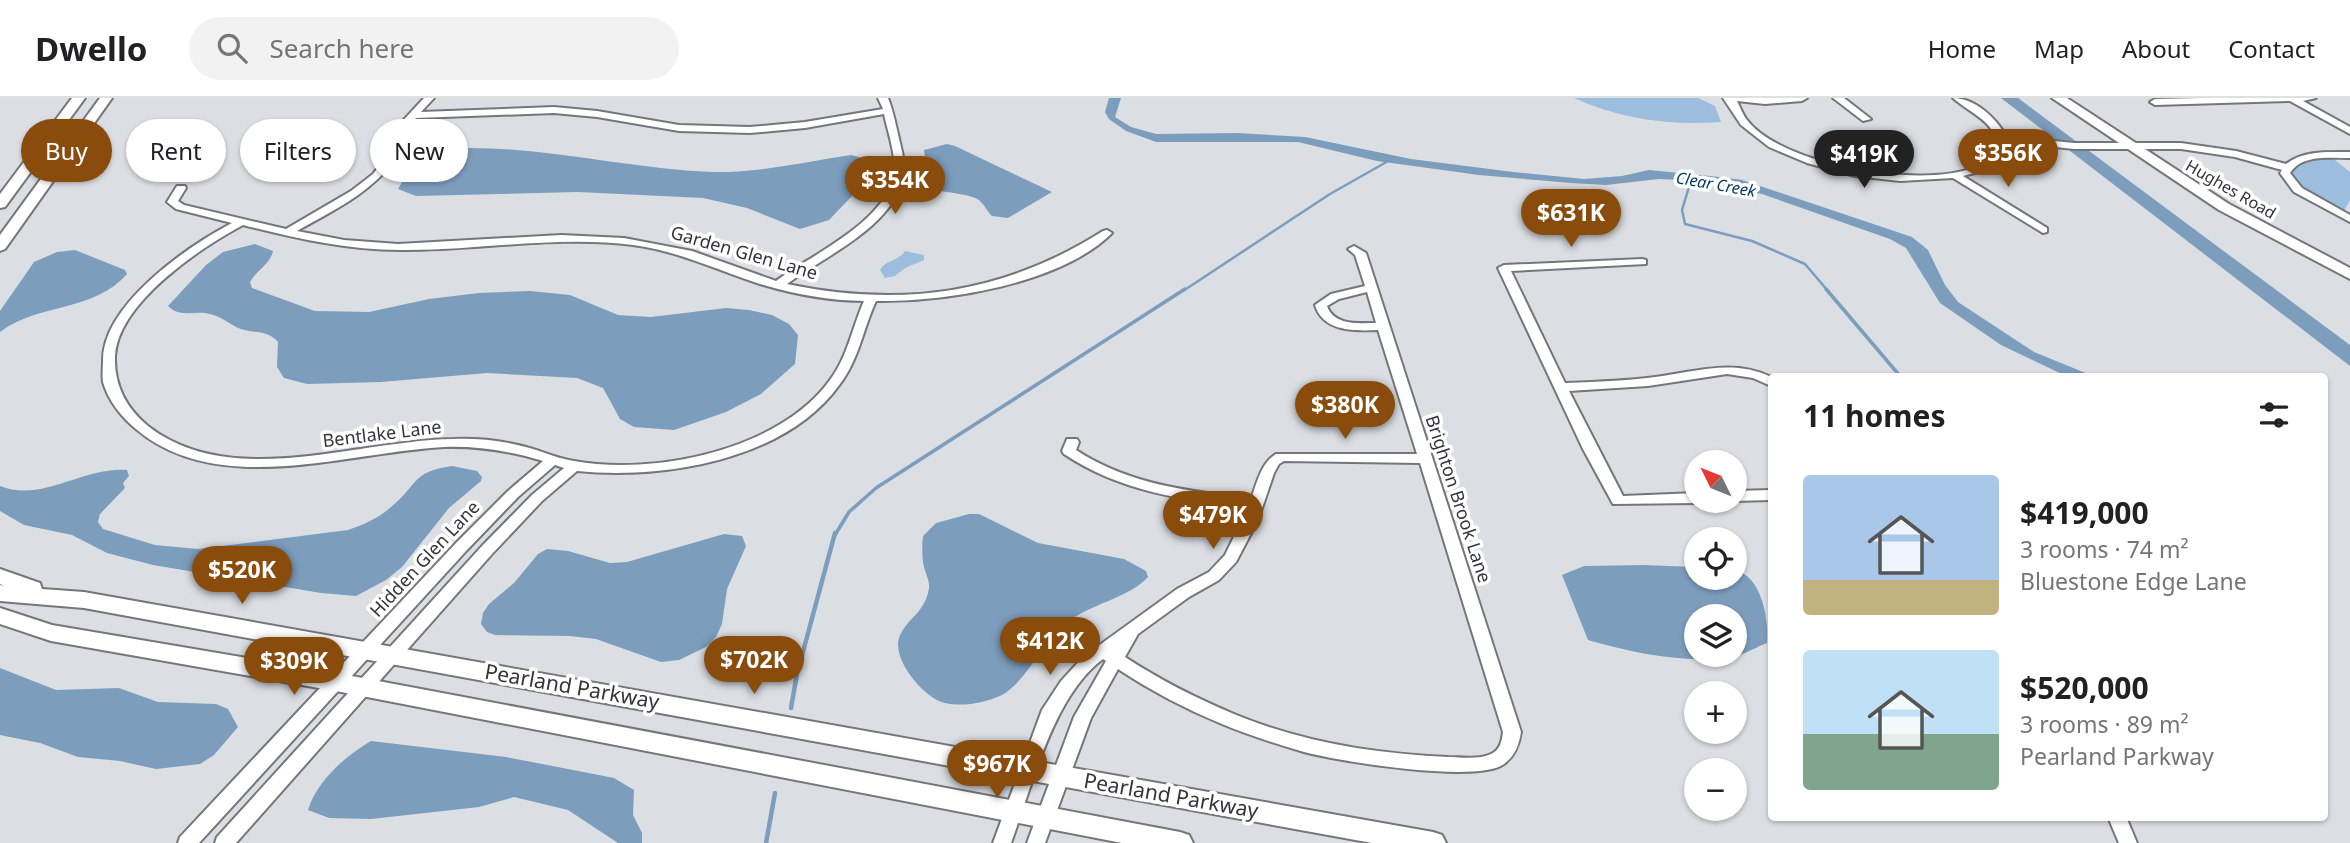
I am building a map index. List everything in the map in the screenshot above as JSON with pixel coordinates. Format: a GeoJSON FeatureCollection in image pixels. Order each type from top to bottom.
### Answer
{"type":"FeatureCollection","features":[{"type":"Feature","properties":{"kind":"main road"},"geometry":{"type":"LineString","coordinates":[[0,204],[79,98]]}},
{"type":"Feature","properties":{"kind":"main road"},"geometry":{"type":"LineString","coordinates":[[0,246],[106,98]]}},
{"type":"Feature","properties":{"kind":"main road","name":"Hughes Road"},"geometry":{"type":"LineString","coordinates":[[2058,98],[2224,207],[2350,274]]}},
{"type":"Feature","properties":{"kind":"main road","name":"Hughes Road"},"geometry":{"type":"LineString","coordinates":[[2068,98],[2101,125]]}},
{"type":"Feature","properties":{"kind":"main road"},"geometry":{"type":"LineString","coordinates":[[0,576],[18,585],[84,600]]}},
{"type":"Feature","properties":{"kind":"main road","name":"Pearland Parkway"},"geometry":{"type":"LineString","coordinates":[[0,593],[84,600],[740,716],[1433,843]]}},
{"type":"Feature","properties":{"kind":"main road","name":"Pearland Parkway"},"geometry":{"type":"LineString","coordinates":[[0,616],[51,632],[336,682],[1181,843]]}},
{"type":"Feature","properties":{"kind":"main road"},"geometry":{"type":"LineString","coordinates":[[0,626],[51,632]]}},
{"type":"Feature","properties":{"kind":"street"},"geometry":{"type":"LineString","coordinates":[[290,231],[355,193],[377,176],[392,157],[400,133],[429,98]]}},
{"type":"Feature","properties":{"kind":"street"},"geometry":{"type":"LineString","coordinates":[[778,285],[857,232],[889,197],[898,178],[899,168],[883,98]]}},
{"type":"Feature","properties":{"kind":"street"},"geometry":{"type":"LineString","coordinates":[[1802,98],[1729,98],[1736,116],[1753,132],[1805,159],[1881,176],[1927,179],[1957,176],[1991,164],[2002,153],[2003,142],[1993,124],[1958,98]]}},
{"type":"Feature","properties":{"kind":"street"},"geometry":{"type":"LineString","coordinates":[[1838,98],[1866,119]]}},
{"type":"Feature","properties":{"kind":"street"},"geometry":{"type":"LineString","coordinates":[[2293,98],[2350,131]]}},
{"type":"Feature","properties":{"kind":"street"},"geometry":{"type":"LineString","coordinates":[[2155,102],[2311,98]]}},
{"type":"Feature","properties":{"kind":"street"},"geometry":{"type":"LineString","coordinates":[[415,115],[562,111],[679,128],[733,130],[797,126],[887,111]]}},
{"type":"Feature","properties":{"kind":"street"},"geometry":{"type":"LineString","coordinates":[[2003,142],[2070,154],[2136,150],[2206,156],[2286,170],[2306,158],[2350,155]]}},
{"type":"Feature","properties":{"kind":"street"},"geometry":{"type":"LineString","coordinates":[[2286,170],[2298,190],[2350,219]]}},
{"type":"Feature","properties":{"kind":"street"},"geometry":{"type":"LineString","coordinates":[[1957,176],[2043,230]]}},
{"type":"Feature","properties":{"kind":"street","name":"Garden Glen Lane"},"geometry":{"type":"LineString","coordinates":[[181,188],[173,198],[175,205],[361,245],[399,247],[544,238],[617,240],[687,253],[778,285],[815,293],[872,298],[951,293],[1025,276],[1078,253],[1107,233]]}},
{"type":"Feature","properties":{"kind":"street","name":"Bentlake Lane"},"geometry":{"type":"LineString","coordinates":[[243,221],[203,244],[163,272],[148,287],[120,324],[111,350],[108,384],[122,408],[146,432],[194,454],[248,463],[292,463],[443,443],[487,444],[574,466],[631,469],[671,466],[729,452],[776,432],[806,412],[833,387],[853,351],[872,298]]}},
{"type":"Feature","properties":{"kind":"street","name":"Brighton Brook Lane"},"geometry":{"type":"LineString","coordinates":[[1110,655],[1130,672],[1189,703],[1305,745],[1379,759],[1423,764],[1472,765],[1497,760],[1510,746],[1512,732],[1360,253],[1354,249]]}},
{"type":"Feature","properties":{"kind":"street"},"geometry":{"type":"LineString","coordinates":[[1642,262],[1504,268],[1618,501],[1684,498]]}},
{"type":"Feature","properties":{"kind":"street"},"geometry":{"type":"LineString","coordinates":[[1371,288],[1335,296],[1321,305],[1321,313],[1327,319],[1340,324],[1383,326]]}},
{"type":"Feature","properties":{"kind":"street"},"geometry":{"type":"LineString","coordinates":[[1560,387],[1651,382],[1723,370],[1761,375],[1768,380]]}},
{"type":"Feature","properties":{"kind":"street"},"geometry":{"type":"LineString","coordinates":[[1072,442],[1069,451],[1078,458],[1120,477],[1191,495],[1256,504]]}},
{"type":"Feature","properties":{"kind":"street"},"geometry":{"type":"LineString","coordinates":[[1036,843],[1083,717],[1110,655],[1132,629],[1182,593],[1214,576],[1231,558],[1251,520],[1274,461],[1290,457],[1425,459]]}},
{"type":"Feature","properties":{"kind":"street","name":"Hidden Glen Lane"},"geometry":{"type":"LineString","coordinates":[[187,843],[489,518],[553,460]]}},
{"type":"Feature","properties":{"kind":"street"},"geometry":{"type":"LineString","coordinates":[[224,843],[513,522],[574,466]]}},
{"type":"Feature","properties":{"kind":"street"},"geometry":{"type":"LineString","coordinates":[[1747,496],[1768,495]]}},
{"type":"Feature","properties":{"kind":"street"},"geometry":{"type":"LineString","coordinates":[[1002,843],[1051,710],[1067,685],[1089,661],[1110,655]]}},
{"type":"Feature","properties":{"kind":"street"},"geometry":{"type":"LineString","coordinates":[[2119,821],[2128,843]]}},
{"type":"Feature","properties":{"kind":"shaded area"},"geometry":{"type":"Polygon","coordinates":[[[1574,98],[1698,98],[1715,106],[1721,122],[1683,123],[1646,119],[1609,111],[1574,98]]]}},
{"type":"Feature","properties":{"kind":"shaded area"},"geometry":{"type":"Polygon","coordinates":[[[2330,156],[2350,172],[2350,200],[2343,213],[2298,190],[2286,170],[2301,160],[2330,156]]]}},
{"type":"Feature","properties":{"kind":"shaded area"},"geometry":{"type":"Polygon","coordinates":[[[905,251],[924,255],[924,260],[905,268],[895,276],[885,278],[880,270],[882,267],[905,251]]]}},
{"type":"Feature","properties":{"kind":"water","name":"Clear Creek"},"geometry":{"type":"Polygon","coordinates":[[[1109,98],[1121,98],[1115,117],[1131,127],[1156,134],[1237,133],[1305,137],[1411,159],[1584,179],[1622,176],[1649,170],[1742,180],[1912,237],[1928,250],[1945,285],[1958,302],[2034,352],[2086,373],[2060,373],[2001,345],[1940,303],[1906,248],[1890,239],[1762,194],[1702,181],[1659,179],[1606,185],[1479,175],[1377,161],[1298,142],[1156,142],[1126,131],[1109,119],[1105,112],[1109,98]]]}},
{"type":"Feature","properties":{"kind":"water"},"geometry":{"type":"Polygon","coordinates":[[[2001,98],[2018,98],[2350,345],[2350,366],[2001,98]]]}},
{"type":"Feature","properties":{"kind":"water"},"geometry":{"type":"Polygon","coordinates":[[[947,144],[1052,192],[1008,218],[992,216],[981,202],[971,196],[931,189],[925,186],[924,182],[932,169],[925,158],[924,150],[947,144]]]}},
{"type":"Feature","properties":{"kind":"water"},"geometry":{"type":"Polygon","coordinates":[[[468,148],[531,151],[712,172],[764,169],[851,155],[859,157],[864,163],[860,182],[852,196],[829,220],[800,229],[747,208],[703,198],[578,192],[416,196],[398,189],[402,182],[468,182],[468,148]]]}},
{"type":"Feature","properties":{"kind":"water"},"geometry":{"type":"Polygon","coordinates":[[[255,244],[273,251],[250,282],[252,288],[315,311],[369,312],[429,299],[530,291],[570,295],[618,315],[651,317],[726,308],[749,310],[772,315],[789,324],[798,335],[795,364],[761,394],[726,412],[674,430],[634,427],[620,419],[603,388],[577,378],[487,373],[381,382],[307,384],[284,378],[277,367],[278,342],[269,335],[241,329],[210,314],[181,313],[168,306],[206,265],[223,252],[255,244]]]}},
{"type":"Feature","properties":{"kind":"water"},"geometry":{"type":"Polygon","coordinates":[[[75,250],[125,270],[127,274],[99,295],[31,316],[0,332],[0,311],[34,262],[57,252],[75,250]]]}},
{"type":"Feature","properties":{"kind":"water"},"geometry":{"type":"Polygon","coordinates":[[[452,466],[477,471],[482,477],[481,481],[449,508],[402,567],[386,580],[356,596],[321,593],[153,565],[107,553],[72,535],[24,525],[0,511],[0,486],[32,490],[95,473],[127,470],[129,476],[123,483],[125,488],[100,514],[98,522],[103,529],[155,545],[198,549],[348,530],[371,521],[386,511],[422,476],[452,466]]]}},
{"type":"Feature","properties":{"kind":"water"},"geometry":{"type":"Polygon","coordinates":[[[979,514],[1038,543],[1124,559],[1146,571],[1148,577],[1130,590],[1085,611],[1065,624],[1026,672],[1002,695],[974,704],[959,705],[937,700],[919,686],[905,667],[898,647],[902,631],[927,597],[929,582],[923,562],[923,536],[936,523],[979,514]]]}},
{"type":"Feature","properties":{"kind":"water"},"geometry":{"type":"Polygon","coordinates":[[[724,534],[742,536],[746,546],[727,589],[722,624],[716,637],[706,647],[679,660],[661,662],[596,639],[495,635],[487,632],[481,624],[483,613],[489,604],[514,583],[538,554],[547,549],[568,551],[610,563],[627,562],[724,534]]]}},
{"type":"Feature","properties":{"kind":"water"},"geometry":{"type":"Polygon","coordinates":[[[1584,566],[1684,567],[1684,590],[1747,590],[1747,577],[1762,600],[1767,623],[1767,643],[1747,651],[1747,604],[1684,604],[1684,658],[1641,653],[1588,640],[1562,575],[1584,566]]]}},
{"type":"Feature","properties":{"kind":"water"},"geometry":{"type":"Polygon","coordinates":[[[0,668],[56,690],[119,688],[158,702],[216,704],[228,709],[238,727],[214,755],[200,764],[156,769],[120,761],[78,757],[40,743],[0,735],[0,668]]]}},
{"type":"Feature","properties":{"kind":"water"},"geometry":{"type":"Polygon","coordinates":[[[371,741],[506,757],[614,778],[634,790],[633,815],[642,833],[642,843],[618,843],[568,810],[514,797],[479,807],[371,819],[329,818],[308,810],[318,789],[333,770],[371,741]]]}},
{"type":"Feature","properties":{"kind":"waterway"},"geometry":{"type":"LineString","coordinates":[[1183,291],[1330,194],[1390,160]]}},
{"type":"Feature","properties":{"kind":"waterway","name":"Clear Creek"},"geometry":{"type":"LineString","coordinates":[[1692,177],[1682,210],[1685,224],[1752,241],[1805,264],[1828,291]]}},
{"type":"Feature","properties":{"kind":"waterway"},"geometry":{"type":"LineString","coordinates":[[835,535],[849,512],[876,488],[1185,289]]}},
{"type":"Feature","properties":{"kind":"waterway"},"geometry":{"type":"LineString","coordinates":[[1826,289],[1897,373]]}},
{"type":"Feature","properties":{"kind":"waterway"},"geometry":{"type":"LineString","coordinates":[[791,708],[797,674],[835,533]]}},
{"type":"Feature","properties":{"kind":"waterway"},"geometry":{"type":"LineString","coordinates":[[766,843],[775,793]]}}]}
